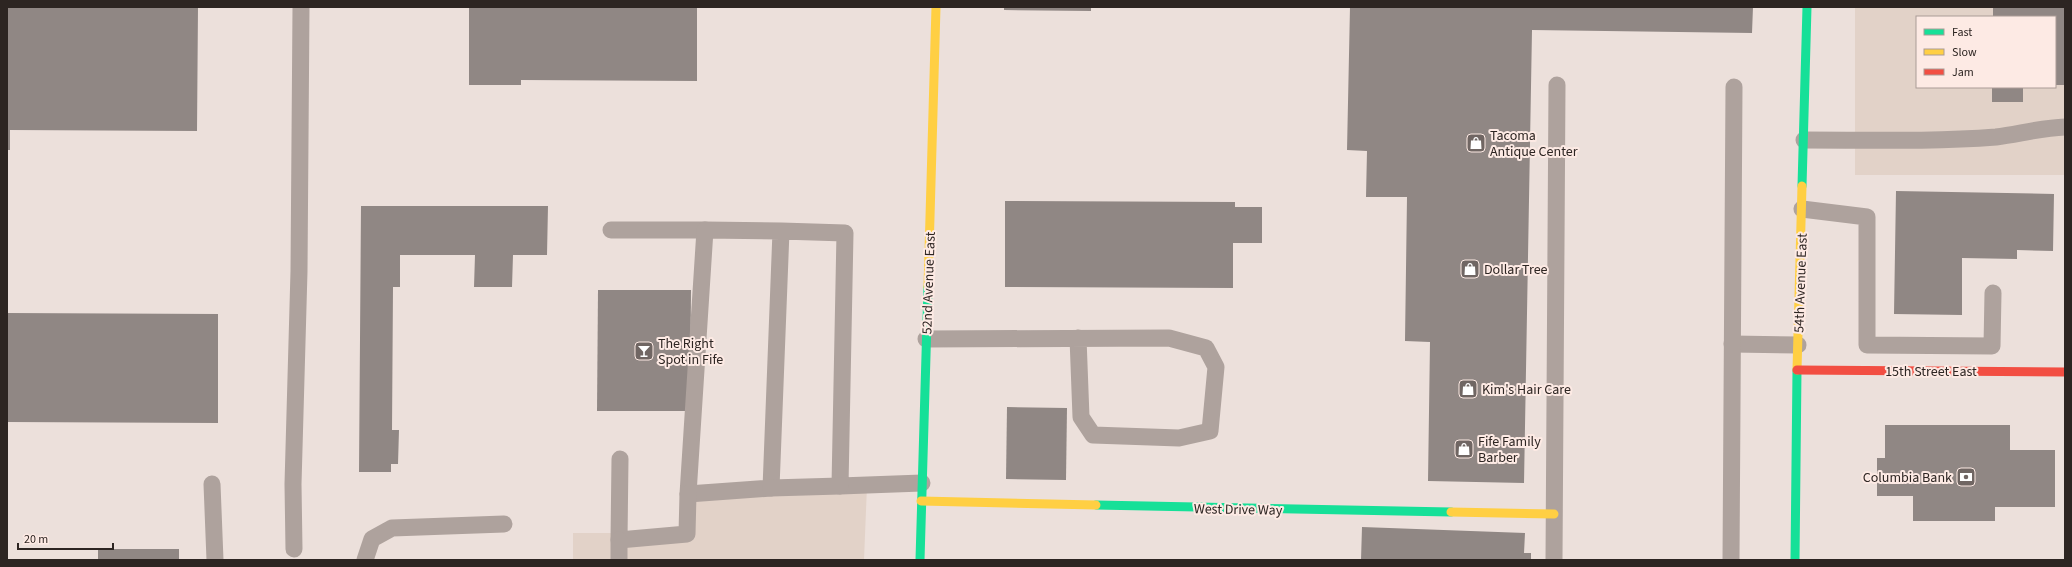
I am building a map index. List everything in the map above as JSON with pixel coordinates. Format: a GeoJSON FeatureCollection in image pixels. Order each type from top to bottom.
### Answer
{"type":"FeatureCollection","features":[{"type":"Feature","properties":{"kind":"street","name":"52nd Avenue East"},"geometry":{"type":"LineString","coordinates":[[920,560],[936,7]]}},
{"type":"Feature","properties":{"kind":"street","name":"54th Avenue East"},"geometry":{"type":"LineString","coordinates":[[1795,560],[1797,370],[1807,7]]}},
{"type":"Feature","properties":{"kind":"street","name":"15th Street East"},"geometry":{"type":"LineString","coordinates":[[1797,370],[2065,372]]}},
{"type":"Feature","properties":{"kind":"street","name":"West Drive Way"},"geometry":{"type":"LineString","coordinates":[[921,501],[1554,514]]}},
{"type":"Feature","properties":{"kind":"lane"},"geometry":{"type":"LineString","coordinates":[[295,556],[293,484],[299,270],[301,7]]}},
{"type":"Feature","properties":{"kind":"lane"},"geometry":{"type":"LineString","coordinates":[[1554,560],[1557,86]]}},
{"type":"Feature","properties":{"kind":"lane"},"geometry":{"type":"LineString","coordinates":[[1731,560],[1734,86]]}},
{"type":"Feature","properties":{"kind":"lane"},"geometry":{"type":"LineString","coordinates":[[1804,140],[1926,140],[1997,136],[2046,128],[2065,127]]}},
{"type":"Feature","properties":{"kind":"lane"},"geometry":{"type":"LineString","coordinates":[[1802,209],[1867,217],[1867,345],[1992,346]]}},
{"type":"Feature","properties":{"kind":"lane"},"geometry":{"type":"LineString","coordinates":[[611,230],[705,230],[845,233],[840,486]]}},
{"type":"Feature","properties":{"kind":"lane"},"geometry":{"type":"LineString","coordinates":[[619,540],[686,534],[705,230]]}},
{"type":"Feature","properties":{"kind":"lane"},"geometry":{"type":"LineString","coordinates":[[771,488],[781,231]]}},
{"type":"Feature","properties":{"kind":"lane"},"geometry":{"type":"LineString","coordinates":[[1990,371],[1993,293]]}},
{"type":"Feature","properties":{"kind":"lane"},"geometry":{"type":"LineString","coordinates":[[926,339],[1078,338],[1169,338],[1206,348],[1216,367],[1210,431],[1179,438],[1093,434],[1081,417],[1078,338]]}},
{"type":"Feature","properties":{"kind":"lane"},"geometry":{"type":"LineString","coordinates":[[1732,344],[1798,345]]}},
{"type":"Feature","properties":{"kind":"lane"},"geometry":{"type":"LineString","coordinates":[[619,560],[620,459]]}},
{"type":"Feature","properties":{"kind":"lane"},"geometry":{"type":"LineString","coordinates":[[688,494],[771,488],[922,483]]}},
{"type":"Feature","properties":{"kind":"lane"},"geometry":{"type":"LineString","coordinates":[[212,484],[215,560]]}},
{"type":"Feature","properties":{"kind":"lane"},"geometry":{"type":"LineString","coordinates":[[365,560],[372,539],[392,528],[504,524]]}},
{"type":"Feature","properties":{"kind":"shaded area"},"geometry":{"type":"Polygon","coordinates":[[[1855,7],[2065,7],[2065,175],[1855,175],[1855,7]]]}},
{"type":"Feature","properties":{"kind":"shaded area"},"geometry":{"type":"Polygon","coordinates":[[[683,485],[867,486],[864,560],[573,560],[573,533],[682,533],[683,485]]]}},
{"type":"Feature","properties":{"kind":"building"},"geometry":{"type":"Polygon","coordinates":[[[7,7],[198,7],[197,131],[10,130],[10,150],[7,150],[7,7]]]}},
{"type":"Feature","properties":{"kind":"building"},"geometry":{"type":"Polygon","coordinates":[[[469,7],[697,7],[697,81],[521,80],[521,85],[469,85],[469,7]]]}},
{"type":"Feature","properties":{"kind":"building"},"geometry":{"type":"Polygon","coordinates":[[[1004,7],[1091,7],[1091,11],[1004,10],[1004,7]]]}},
{"type":"Feature","properties":{"kind":"building"},"geometry":{"type":"Polygon","coordinates":[[[1350,7],[1753,7],[1752,33],[1532,30],[1524,483],[1428,481],[1430,342],[1405,341],[1407,197],[1366,197],[1367,151],[1347,150],[1350,7]]]}},
{"type":"Feature","properties":{"kind":"building"},"geometry":{"type":"Polygon","coordinates":[[[1993,7],[2065,7],[2065,85],[2056,85],[2056,16],[1993,16],[1993,7]]]}},
{"type":"Feature","properties":{"kind":"building"},"geometry":{"type":"Polygon","coordinates":[[[1992,88],[2023,88],[2023,102],[1992,102],[1992,88]]]}},
{"type":"Feature","properties":{"kind":"building"},"geometry":{"type":"Polygon","coordinates":[[[1896,191],[2054,194],[2053,251],[2017,250],[2017,259],[1962,258],[1962,315],[1894,314],[1896,191]]]}},
{"type":"Feature","properties":{"kind":"building"},"geometry":{"type":"Polygon","coordinates":[[[1005,201],[1235,202],[1235,207],[1262,207],[1262,243],[1233,243],[1233,288],[1005,287],[1005,201]]]}},
{"type":"Feature","properties":{"kind":"building"},"geometry":{"type":"Polygon","coordinates":[[[361,206],[548,206],[547,255],[513,255],[512,287],[474,287],[475,255],[400,255],[400,287],[393,287],[392,430],[399,430],[398,464],[391,464],[391,472],[359,472],[361,206]]]}},
{"type":"Feature","properties":{"kind":"building","name":"The Right Spot in Fife"},"geometry":{"type":"Polygon","coordinates":[[[598,290],[691,290],[690,411],[597,411],[598,290]]]}},
{"type":"Feature","properties":{"kind":"building"},"geometry":{"type":"Polygon","coordinates":[[[7,313],[218,314],[218,423],[7,422],[7,313]]]}},
{"type":"Feature","properties":{"kind":"building"},"geometry":{"type":"Polygon","coordinates":[[[1007,407],[1067,408],[1066,480],[1006,479],[1007,407]]]}},
{"type":"Feature","properties":{"kind":"building","name":"Columbia Bank"},"geometry":{"type":"Polygon","coordinates":[[[1885,425],[2010,425],[2010,450],[2055,450],[2055,507],[1995,507],[1995,521],[1913,521],[1913,496],[1877,496],[1877,458],[1885,458],[1885,425]]]}},
{"type":"Feature","properties":{"kind":"building"},"geometry":{"type":"Polygon","coordinates":[[[1362,527],[1525,533],[1524,553],[1531,553],[1531,560],[1361,560],[1362,527]]]}},
{"type":"Feature","properties":{"kind":"building"},"geometry":{"type":"Polygon","coordinates":[[[98,549],[179,549],[179,560],[98,560],[98,549]]]}},
{"type":"Feature","properties":{"kind":"traffic: fast"},"geometry":{"type":"LineString","coordinates":[[1802,186],[1807,7]]}},
{"type":"Feature","properties":{"kind":"traffic: fast"},"geometry":{"type":"LineString","coordinates":[[920,560],[928,287]]}},
{"type":"Feature","properties":{"kind":"traffic: fast"},"geometry":{"type":"LineString","coordinates":[[1795,560],[1797,370]]}},
{"type":"Feature","properties":{"kind":"traffic: fast"},"geometry":{"type":"LineString","coordinates":[[1096,505],[1451,512]]}},
{"type":"Feature","properties":{"kind":"traffic: slow"},"geometry":{"type":"LineString","coordinates":[[928,287],[936,7]]}},
{"type":"Feature","properties":{"kind":"traffic: slow"},"geometry":{"type":"LineString","coordinates":[[1797,370],[1802,186]]}},
{"type":"Feature","properties":{"kind":"traffic: slow"},"geometry":{"type":"LineString","coordinates":[[921,501],[1096,505]]}},
{"type":"Feature","properties":{"kind":"traffic: slow"},"geometry":{"type":"LineString","coordinates":[[1451,512],[1554,514]]}},
{"type":"Feature","properties":{"kind":"traffic: jam"},"geometry":{"type":"LineString","coordinates":[[1797,370],[2065,372]]}},
{"type":"Feature","properties":{"kind":"place","name":"Tacoma Antique Center"},"geometry":{"type":"Point","coordinates":[1476,143]}},
{"type":"Feature","properties":{"kind":"place","name":"Dollar Tree"},"geometry":{"type":"Point","coordinates":[1470,269]}},
{"type":"Feature","properties":{"kind":"place","name":"The Right Spot in Fife"},"geometry":{"type":"Point","coordinates":[644,351]}},
{"type":"Feature","properties":{"kind":"place","name":"Kim's Hair Care"},"geometry":{"type":"Point","coordinates":[1468,389]}},
{"type":"Feature","properties":{"kind":"place","name":"Fife Family Barber"},"geometry":{"type":"Point","coordinates":[1464,449]}},
{"type":"Feature","properties":{"kind":"place","name":"Columbia Bank"},"geometry":{"type":"Point","coordinates":[1966,477]}}]}
